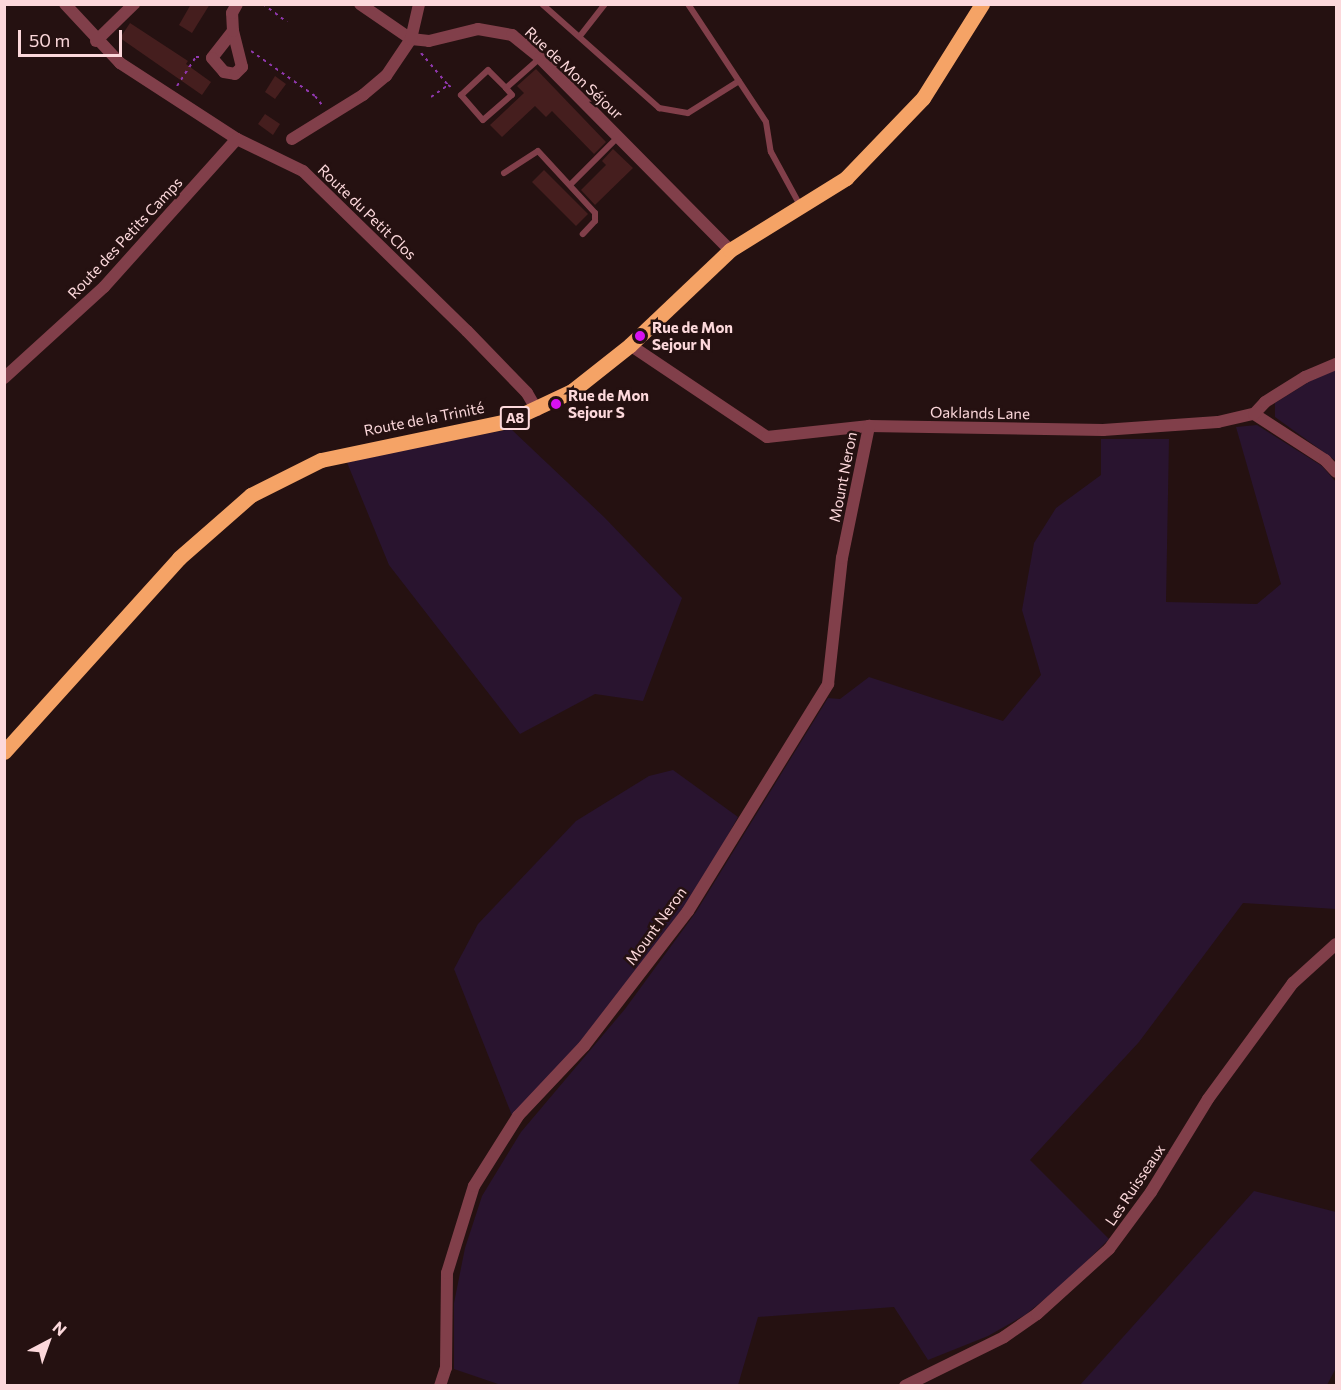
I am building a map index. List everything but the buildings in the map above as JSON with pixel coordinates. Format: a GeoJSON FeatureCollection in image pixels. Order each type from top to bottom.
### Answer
{"type":"FeatureCollection","features":[{"type":"Feature","properties":{"kind":"main road","name":"Route de la Trinité"},"geometry":{"type":"LineString","coordinates":[[4,752],[179,558],[251,495],[295,472],[348,452],[489,425],[537,410],[572,391],[630,345],[730,250],[846,178],[883,144],[923,98],[981,4]]}},
{"type":"Feature","properties":{"kind":"street","name":"Route du Petit Clos"},"geometry":{"type":"LineString","coordinates":[[65,4],[96,41],[120,63],[170,98],[237,139],[303,171],[528,393],[537,410]]}},
{"type":"Feature","properties":{"kind":"street"},"geometry":{"type":"LineString","coordinates":[[96,41],[134,4]]}},
{"type":"Feature","properties":{"kind":"street"},"geometry":{"type":"LineString","coordinates":[[233,31],[213,58],[224,72],[240,71],[234,44],[232,13],[237,4]]}},
{"type":"Feature","properties":{"kind":"street"},"geometry":{"type":"LineString","coordinates":[[360,4],[411,39]]}},
{"type":"Feature","properties":{"kind":"street"},"geometry":{"type":"LineString","coordinates":[[292,139],[386,76],[411,39],[419,4]]}},
{"type":"Feature","properties":{"kind":"street","name":"Rue de Mon Séjour"},"geometry":{"type":"LineString","coordinates":[[411,39],[429,41],[478,29],[512,35],[540,58],[730,250]]}},
{"type":"Feature","properties":{"kind":"street","name":"Route des Petits Camps"},"geometry":{"type":"LineString","coordinates":[[4,378],[104,287],[237,139]]}},
{"type":"Feature","properties":{"kind":"street","name":"Oaklands Lane"},"geometry":{"type":"LineString","coordinates":[[630,345],[767,437],[869,426],[1103,430],[1218,422],[1254,414]]}},
{"type":"Feature","properties":{"kind":"street"},"geometry":{"type":"LineString","coordinates":[[1336,364],[1305,377],[1265,402],[1254,414],[1324,460],[1336,472]]}},
{"type":"Feature","properties":{"kind":"street","name":"Mount Neron"},"geometry":{"type":"LineString","coordinates":[[440,1386],[446,1368],[447,1274],[474,1186],[518,1116],[584,1046],[688,911],[738,825],[828,684],[842,558],[869,426]]}},
{"type":"Feature","properties":{"kind":"street","name":"Les Ruisseaux"},"geometry":{"type":"LineString","coordinates":[[905,1386],[1004,1337],[1037,1314],[1110,1249],[1151,1192],[1208,1100],[1293,983],[1336,944]]}},
{"type":"Feature","properties":{"kind":"lane"},"geometry":{"type":"LineString","coordinates":[[542,4],[659,108],[688,113],[739,81]]}},
{"type":"Feature","properties":{"kind":"lane"},"geometry":{"type":"LineString","coordinates":[[580,36],[605,4]]}},
{"type":"Feature","properties":{"kind":"lane"},"geometry":{"type":"LineString","coordinates":[[688,4],[766,122],[771,152],[801,208]]}},
{"type":"Feature","properties":{"kind":"lane"},"geometry":{"type":"LineString","coordinates":[[506,88],[540,58]]}},
{"type":"Feature","properties":{"kind":"lane"},"geometry":{"type":"LineString","coordinates":[[488,70],[506,88],[512,95],[483,120],[461,95],[488,70]]}},
{"type":"Feature","properties":{"kind":"lane"},"geometry":{"type":"LineString","coordinates":[[570,185],[619,136]]}},
{"type":"Feature","properties":{"kind":"lane"},"geometry":{"type":"LineString","coordinates":[[504,173],[538,151],[595,213],[595,221],[583,234]]}},
{"type":"Feature","properties":{"kind":"path"},"geometry":{"type":"LineString","coordinates":[[263,4],[287,22]]}},
{"type":"Feature","properties":{"kind":"path"},"geometry":{"type":"LineString","coordinates":[[411,39],[448,85],[461,95]]}},
{"type":"Feature","properties":{"kind":"path"},"geometry":{"type":"LineString","coordinates":[[234,44],[247,49],[315,96],[329,115]]}},
{"type":"Feature","properties":{"kind":"path"},"geometry":{"type":"LineString","coordinates":[[170,98],[196,57],[213,58]]}},
{"type":"Feature","properties":{"kind":"path"},"geometry":{"type":"LineString","coordinates":[[431,97],[448,85]]}},
{"type":"Feature","properties":{"kind":"shaded area"},"geometry":{"type":"Polygon","coordinates":[[[1336,370],[1336,461],[1275,417],[1275,403],[1315,378],[1336,370]]]}},
{"type":"Feature","properties":{"kind":"shaded area"},"geometry":{"type":"Polygon","coordinates":[[[1257,425],[1322,466],[1336,482],[1336,909],[1243,903],[1139,1042],[1030,1160],[1109,1239],[1067,1281],[1025,1315],[988,1336],[928,1360],[894,1307],[758,1317],[738,1385],[501,1385],[454,1369],[454,1303],[465,1248],[482,1196],[521,1132],[625,1009],[696,912],[828,698],[840,699],[869,677],[1003,721],[1041,675],[1022,610],[1034,543],[1056,508],[1101,475],[1101,439],[1169,439],[1166,602],[1257,604],[1281,584],[1236,427],[1257,425]]]}},
{"type":"Feature","properties":{"kind":"shaded area"},"geometry":{"type":"Polygon","coordinates":[[[511,429],[604,517],[682,598],[643,701],[595,694],[520,734],[389,565],[346,460],[511,429]]]}},
{"type":"Feature","properties":{"kind":"shaded area"},"geometry":{"type":"Polygon","coordinates":[[[673,770],[738,817],[686,911],[599,1020],[513,1118],[454,969],[478,924],[576,821],[649,776],[673,770]]]}},
{"type":"Feature","properties":{"kind":"shaded area"},"geometry":{"type":"Polygon","coordinates":[[[1254,1191],[1336,1212],[1336,1368],[1327,1385],[1080,1385],[1254,1191]]]}},
{"type":"Feature","properties":{"kind":"place","name":"Rue de Mon Sejour N"},"geometry":{"type":"Point","coordinates":[640,336]}},
{"type":"Feature","properties":{"kind":"place","name":"Rue de Mon Sejour S"},"geometry":{"type":"Point","coordinates":[556,404]}}]}
